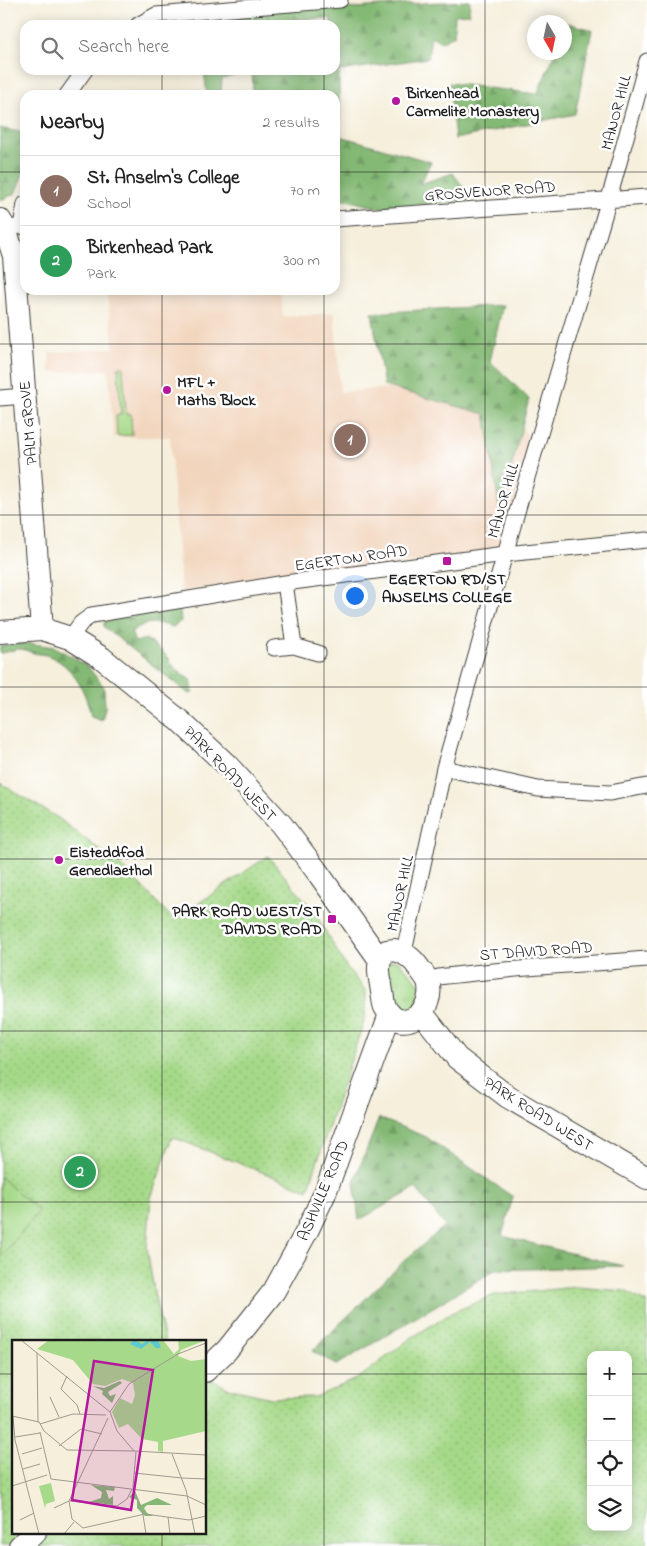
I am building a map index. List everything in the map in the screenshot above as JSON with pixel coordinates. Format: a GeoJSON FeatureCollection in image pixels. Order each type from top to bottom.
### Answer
{"type":"FeatureCollection","features":[{"type":"Feature","properties":{"kind":"street"},"geometry":{"type":"LineString","coordinates":[[147,20],[156,15],[340,0]]}},
{"type":"Feature","properties":{"kind":"street","name":"MANOR HILL"},"geometry":{"type":"LineString","coordinates":[[404,952],[444,768],[609,199],[647,61]]}},
{"type":"Feature","properties":{"kind":"street"},"geometry":{"type":"LineString","coordinates":[[71,90],[81,75]]}},
{"type":"Feature","properties":{"kind":"street","name":"GROSVENOR ROAD"},"geometry":{"type":"LineString","coordinates":[[340,219],[647,197]]}},
{"type":"Feature","properties":{"kind":"street"},"geometry":{"type":"LineString","coordinates":[[10,226],[20,211]]}},
{"type":"Feature","properties":{"kind":"street","name":"PALM GROVE"},"geometry":{"type":"LineString","coordinates":[[10,226],[14,256],[42,628]]}},
{"type":"Feature","properties":{"kind":"street"},"geometry":{"type":"LineString","coordinates":[[0,398],[24,396]]}},
{"type":"Feature","properties":{"kind":"street","name":"EGERTON ROAD"},"geometry":{"type":"LineString","coordinates":[[70,638],[81,623],[92,615],[285,583],[505,554],[647,540]]}},
{"type":"Feature","properties":{"kind":"street"},"geometry":{"type":"LineString","coordinates":[[285,583],[294,646]]}},
{"type":"Feature","properties":{"kind":"street"},"geometry":{"type":"LineString","coordinates":[[0,632],[42,628]]}},
{"type":"Feature","properties":{"kind":"street","name":"PARK ROAD WEST"},"geometry":{"type":"LineString","coordinates":[[42,628],[70,638],[102,658],[180,721],[227,766],[281,824],[380,960]]}},
{"type":"Feature","properties":{"kind":"street"},"geometry":{"type":"LineString","coordinates":[[274,648],[294,646],[318,653]]}},
{"type":"Feature","properties":{"kind":"street"},"geometry":{"type":"LineString","coordinates":[[444,768],[538,790],[610,793],[647,786]]}},
{"type":"Feature","properties":{"kind":"street"},"geometry":{"type":"LineString","coordinates":[[387,951],[404,952],[428,980],[429,993],[427,1004],[422,1013],[414,1019],[399,1020],[390,1014],[384,1006],[379,973],[380,960],[387,951]]}},
{"type":"Feature","properties":{"kind":"street","name":"ST DAVID ROAD"},"geometry":{"type":"LineString","coordinates":[[428,980],[514,968],[647,959]]}},
{"type":"Feature","properties":{"kind":"street","name":"PARK ROAD WEST"},"geometry":{"type":"LineString","coordinates":[[422,1013],[457,1058],[508,1097],[647,1178]]}},
{"type":"Feature","properties":{"kind":"street","name":"ASHVILLE ROAD"},"geometry":{"type":"LineString","coordinates":[[206,1370],[227,1350],[274,1291],[307,1231],[325,1193],[390,1014]]}},
{"type":"Feature","properties":{"kind":"street"},"geometry":{"type":"LineString","coordinates":[[20,1546],[33,1534]]}},
{"type":"Feature","properties":{"kind":"shaded area"},"geometry":{"type":"Polygon","coordinates":[[[107,295],[281,295],[283,317],[334,313],[340,392],[498,379],[531,443],[502,551],[181,591],[170,437],[114,437],[108,370],[50,372],[49,353],[114,348],[107,295]]]}},
{"type":"Feature","properties":{"kind":"green space"},"geometry":{"type":"Polygon","coordinates":[[[470,1],[469,14],[455,15],[454,35],[441,42],[431,36],[428,58],[340,71],[340,20],[331,20],[331,18],[196,20],[196,18],[326,4],[332,10],[470,1]]]}},
{"type":"Feature","properties":{"kind":"green space"},"geometry":{"type":"Polygon","coordinates":[[[572,24],[592,30],[575,114],[455,139],[449,83],[537,94],[552,60],[572,60],[572,24]]]}},
{"type":"Feature","properties":{"kind":"green space"},"geometry":{"type":"Polygon","coordinates":[[[205,75],[235,75],[222,79],[221,90],[206,90],[205,75]]]}},
{"type":"Feature","properties":{"kind":"green space"},"geometry":{"type":"Polygon","coordinates":[[[252,75],[339,75],[339,90],[253,90],[252,75]]]}},
{"type":"Feature","properties":{"kind":"green space"},"geometry":{"type":"Polygon","coordinates":[[[0,128],[20,132],[20,181],[15,194],[0,200],[0,128]]]}},
{"type":"Feature","properties":{"kind":"green space"},"geometry":{"type":"Polygon","coordinates":[[[340,136],[431,162],[420,184],[453,173],[471,198],[456,202],[379,208],[340,198],[340,136]]]}},
{"type":"Feature","properties":{"kind":"green space"},"geometry":{"type":"Polygon","coordinates":[[[503,305],[490,361],[529,399],[500,512],[485,414],[384,386],[372,313],[503,305]]]}},
{"type":"Feature","properties":{"kind":"green space"},"geometry":{"type":"Polygon","coordinates":[[[118,367],[123,367],[126,414],[131,414],[132,435],[117,436],[116,415],[121,415],[118,367]]]}},
{"type":"Feature","properties":{"kind":"green space"},"geometry":{"type":"Polygon","coordinates":[[[180,610],[181,621],[173,627],[151,623],[142,625],[131,632],[135,642],[146,639],[164,653],[177,671],[191,680],[193,693],[189,694],[104,627],[104,622],[111,619],[180,610]]]}},
{"type":"Feature","properties":{"kind":"green space"},"geometry":{"type":"Polygon","coordinates":[[[25,643],[55,647],[87,666],[104,687],[105,708],[102,720],[91,716],[86,697],[76,679],[63,664],[46,655],[21,649],[0,653],[0,646],[25,643]]]}},
{"type":"Feature","properties":{"kind":"green space"},"geometry":{"type":"Polygon","coordinates":[[[0,783],[58,818],[127,871],[174,920],[268,856],[313,910],[347,968],[366,991],[365,1018],[308,1190],[172,1137],[151,1198],[147,1248],[165,1340],[12,1340],[12,1534],[206,1534],[206,1377],[228,1388],[271,1398],[315,1397],[359,1378],[411,1338],[451,1313],[494,1295],[576,1287],[625,1291],[647,1303],[647,1546],[0,1546],[0,783]]]}},
{"type":"Feature","properties":{"kind":"green space"},"geometry":{"type":"Polygon","coordinates":[[[391,961],[398,961],[420,984],[417,1007],[402,1012],[394,1004],[386,965],[391,961]]]}},
{"type":"Feature","properties":{"kind":"green space"},"geometry":{"type":"Polygon","coordinates":[[[379,1118],[426,1137],[513,1197],[502,1236],[623,1266],[495,1270],[337,1365],[312,1351],[405,1260],[445,1226],[416,1188],[359,1220],[354,1182],[379,1118]]]}},
{"type":"Feature","properties":{"kind":"green space"},"geometry":{"type":"Polygon","coordinates":[[[0,1177],[39,1211],[0,1258],[0,1177]]]}},
{"type":"Feature","properties":{"kind":"place","name":"Birkenhead Carmelite Monastery"},"geometry":{"type":"Point","coordinates":[396,101]}},
{"type":"Feature","properties":{"kind":"place","name":"MFL + Maths Block"},"geometry":{"type":"Point","coordinates":[167,390]}},
{"type":"Feature","properties":{"kind":"place","name":"St. Anselm's College"},"geometry":{"type":"Point","coordinates":[350,440]}},
{"type":"Feature","properties":{"kind":"place","name":"EGERTON RD/ST ANSELMS COLLEGE"},"geometry":{"type":"Point","coordinates":[447,561]}},
{"type":"Feature","properties":{"kind":"place","name":"Eisteddfod Genedlaethol"},"geometry":{"type":"Point","coordinates":[59,860]}},
{"type":"Feature","properties":{"kind":"place","name":"PARK ROAD WEST/ST DAVIDS ROAD"},"geometry":{"type":"Point","coordinates":[332,919]}},
{"type":"Feature","properties":{"kind":"place","name":"Birkenhead Park"},"geometry":{"type":"Point","coordinates":[80,1172]}}]}
